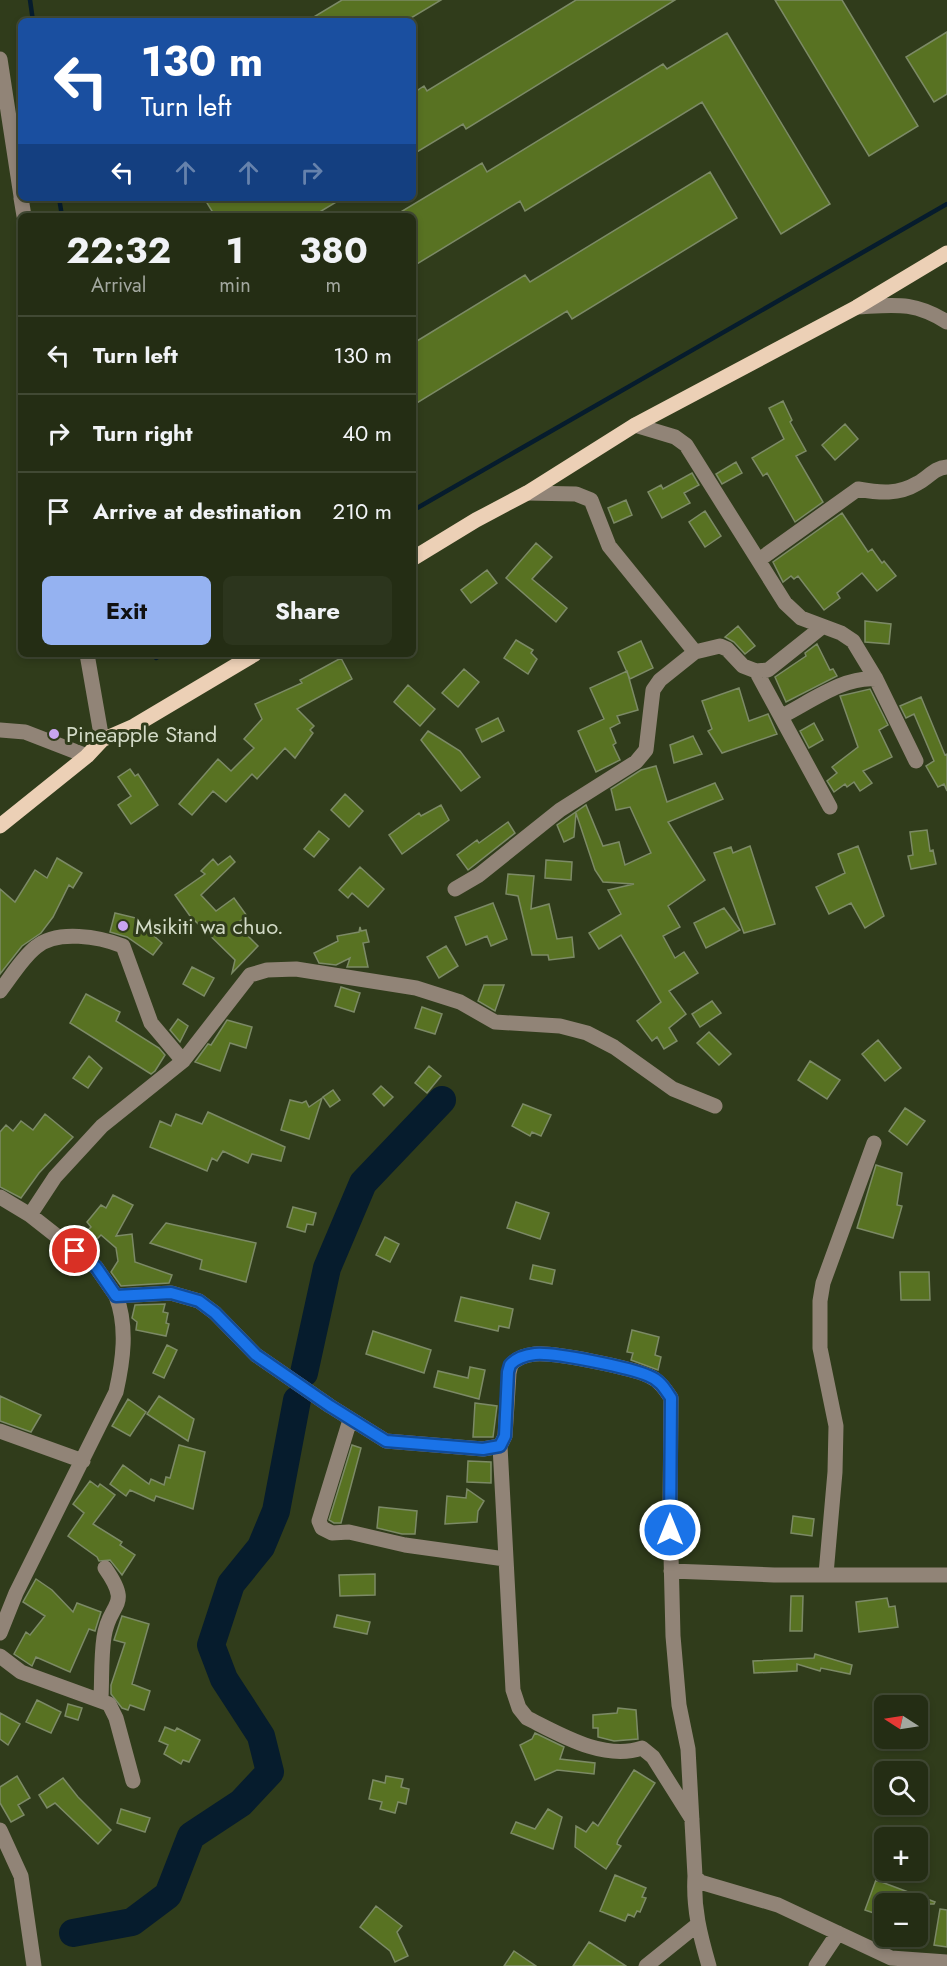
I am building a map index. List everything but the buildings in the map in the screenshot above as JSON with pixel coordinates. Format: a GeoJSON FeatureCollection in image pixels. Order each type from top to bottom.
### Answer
{"type":"FeatureCollection","features":[{"type":"Feature","properties":{"kind":"main road"},"geometry":{"type":"LineString","coordinates":[[416,557],[476,520],[527,494],[635,425],[857,307],[947,253]]}},
{"type":"Feature","properties":{"kind":"main road"},"geometry":{"type":"LineString","coordinates":[[0,826],[87,756],[102,740],[134,726],[250,657]]}},
{"type":"Feature","properties":{"kind":"street"},"geometry":{"type":"LineString","coordinates":[[0,59],[18,177]]}},
{"type":"Feature","properties":{"kind":"street"},"geometry":{"type":"LineString","coordinates":[[857,307],[899,305],[926,309],[947,321]]}},
{"type":"Feature","properties":{"kind":"street"},"geometry":{"type":"LineString","coordinates":[[635,425],[675,437],[686,445],[785,603],[801,618],[841,633],[853,641],[876,679],[916,761]]}},
{"type":"Feature","properties":{"kind":"street"},"geometry":{"type":"LineString","coordinates":[[759,560],[858,489],[887,494],[917,484],[938,468],[947,467]]}},
{"type":"Feature","properties":{"kind":"street"},"geometry":{"type":"LineString","coordinates":[[527,494],[576,494],[591,500],[609,546],[695,652]]}},
{"type":"Feature","properties":{"kind":"street"},"geometry":{"type":"LineString","coordinates":[[455,889],[479,875],[560,810],[636,762],[646,750],[653,690],[660,680],[695,652],[720,646],[727,649],[743,666],[756,671],[768,670],[822,627]]}},
{"type":"Feature","properties":{"kind":"street"},"geometry":{"type":"LineString","coordinates":[[88,657],[102,740]]}},
{"type":"Feature","properties":{"kind":"street"},"geometry":{"type":"LineString","coordinates":[[756,671],[830,807]]}},
{"type":"Feature","properties":{"kind":"street"},"geometry":{"type":"LineString","coordinates":[[782,716],[845,684],[864,678],[876,679]]}},
{"type":"Feature","properties":{"kind":"street"},"geometry":{"type":"LineString","coordinates":[[0,730],[25,732],[87,756]]}},
{"type":"Feature","properties":{"kind":"street"},"geometry":{"type":"LineString","coordinates":[[0,991],[37,946],[54,938],[75,936],[110,941],[123,946],[151,1023],[183,1061]]}},
{"type":"Feature","properties":{"kind":"street"},"geometry":{"type":"LineString","coordinates":[[30,1215],[55,1177],[102,1126],[183,1061],[250,975],[267,970],[296,969],[416,988],[460,1002],[495,1022],[560,1026],[587,1033],[614,1047],[673,1089],[716,1106]]}},
{"type":"Feature","properties":{"kind":"street"},"geometry":{"type":"LineString","coordinates":[[826,1575],[835,1472],[836,1426],[820,1348],[820,1301],[824,1283],[874,1143]]}},
{"type":"Feature","properties":{"kind":"street"},"geometry":{"type":"LineString","coordinates":[[0,1197],[30,1215],[96,1267],[116,1296],[123,1314],[123,1361],[116,1392],[16,1593],[0,1633]]}},
{"type":"Feature","properties":{"kind":"street"},"geometry":{"type":"LineString","coordinates":[[116,1296],[171,1293],[199,1301],[215,1313],[256,1355],[350,1420],[386,1441],[483,1449],[500,1446]]}},
{"type":"Feature","properties":{"kind":"street"},"geometry":{"type":"LineString","coordinates":[[692,1819],[653,1757],[642,1748],[631,1752],[599,1750],[527,1718],[519,1708],[513,1690],[500,1446],[505,1436],[508,1372],[510,1365],[522,1356],[537,1354],[571,1358],[649,1375],[663,1385],[671,1398],[671,1571],[674,1648],[679,1705],[688,1749],[692,1819],[694,1876],[693,1898],[697,1925],[709,1966]]}},
{"type":"Feature","properties":{"kind":"street"},"geometry":{"type":"LineString","coordinates":[[350,1420],[319,1521],[322,1528],[332,1533],[348,1532],[405,1545],[505,1559]]}},
{"type":"Feature","properties":{"kind":"street"},"geometry":{"type":"LineString","coordinates":[[0,1431],[83,1461]]}},
{"type":"Feature","properties":{"kind":"street"},"geometry":{"type":"LineString","coordinates":[[100,1698],[104,1634],[118,1603],[119,1594],[117,1585],[105,1568]]}},
{"type":"Feature","properties":{"kind":"street"},"geometry":{"type":"LineString","coordinates":[[671,1571],[947,1575]]}},
{"type":"Feature","properties":{"kind":"street"},"geometry":{"type":"LineString","coordinates":[[0,1656],[21,1672]]}},
{"type":"Feature","properties":{"kind":"street"},"geometry":{"type":"LineString","coordinates":[[0,1667],[100,1698],[109,1704],[116,1718],[133,1781]]}},
{"type":"Feature","properties":{"kind":"street"},"geometry":{"type":"LineString","coordinates":[[0,1830],[21,1876],[34,1966]]}},
{"type":"Feature","properties":{"kind":"street"},"geometry":{"type":"LineString","coordinates":[[694,1876],[700,1882],[778,1905],[891,1958],[903,1961],[947,1962]]}},
{"type":"Feature","properties":{"kind":"street"},"geometry":{"type":"LineString","coordinates":[[646,1966],[697,1925]]}},
{"type":"Feature","properties":{"kind":"street"},"geometry":{"type":"LineString","coordinates":[[816,1966],[838,1933]]}},
{"type":"Feature","properties":{"kind":"waterway"},"geometry":{"type":"LineString","coordinates":[[30,0],[33,18]]}},
{"type":"Feature","properties":{"kind":"waterway"},"geometry":{"type":"LineString","coordinates":[[60,201],[62,213]]}},
{"type":"Feature","properties":{"kind":"waterway"},"geometry":{"type":"LineString","coordinates":[[416,509],[947,204]]}},
{"type":"Feature","properties":{"kind":"waterway"},"geometry":{"type":"LineString","coordinates":[[304,1373],[327,1268],[363,1183],[442,1100]]}},
{"type":"Feature","properties":{"kind":"waterway"},"geometry":{"type":"LineString","coordinates":[[73,1933],[132,1922],[168,1895],[191,1836],[241,1803],[270,1772],[261,1736],[224,1679],[211,1645],[231,1584],[261,1547],[276,1511],[297,1400]]}},
{"type":"Feature","properties":{"kind":"place","name":"Pineapple Stand"},"geometry":{"type":"Point","coordinates":[54,734]}},
{"type":"Feature","properties":{"kind":"place","name":"Msikiti wa chuo."},"geometry":{"type":"Point","coordinates":[123,926]}},
{"type":"Feature","properties":{"kind":"route"},"geometry":{"type":"LineString","coordinates":[[75,1251],[96,1267],[116,1296],[171,1293],[199,1301],[215,1313],[256,1355],[350,1420],[386,1441],[421,1446],[483,1449],[500,1446],[505,1436],[508,1372],[510,1365],[522,1356],[537,1354],[571,1358],[649,1375],[663,1385],[671,1398],[670,1530]]}}]}
